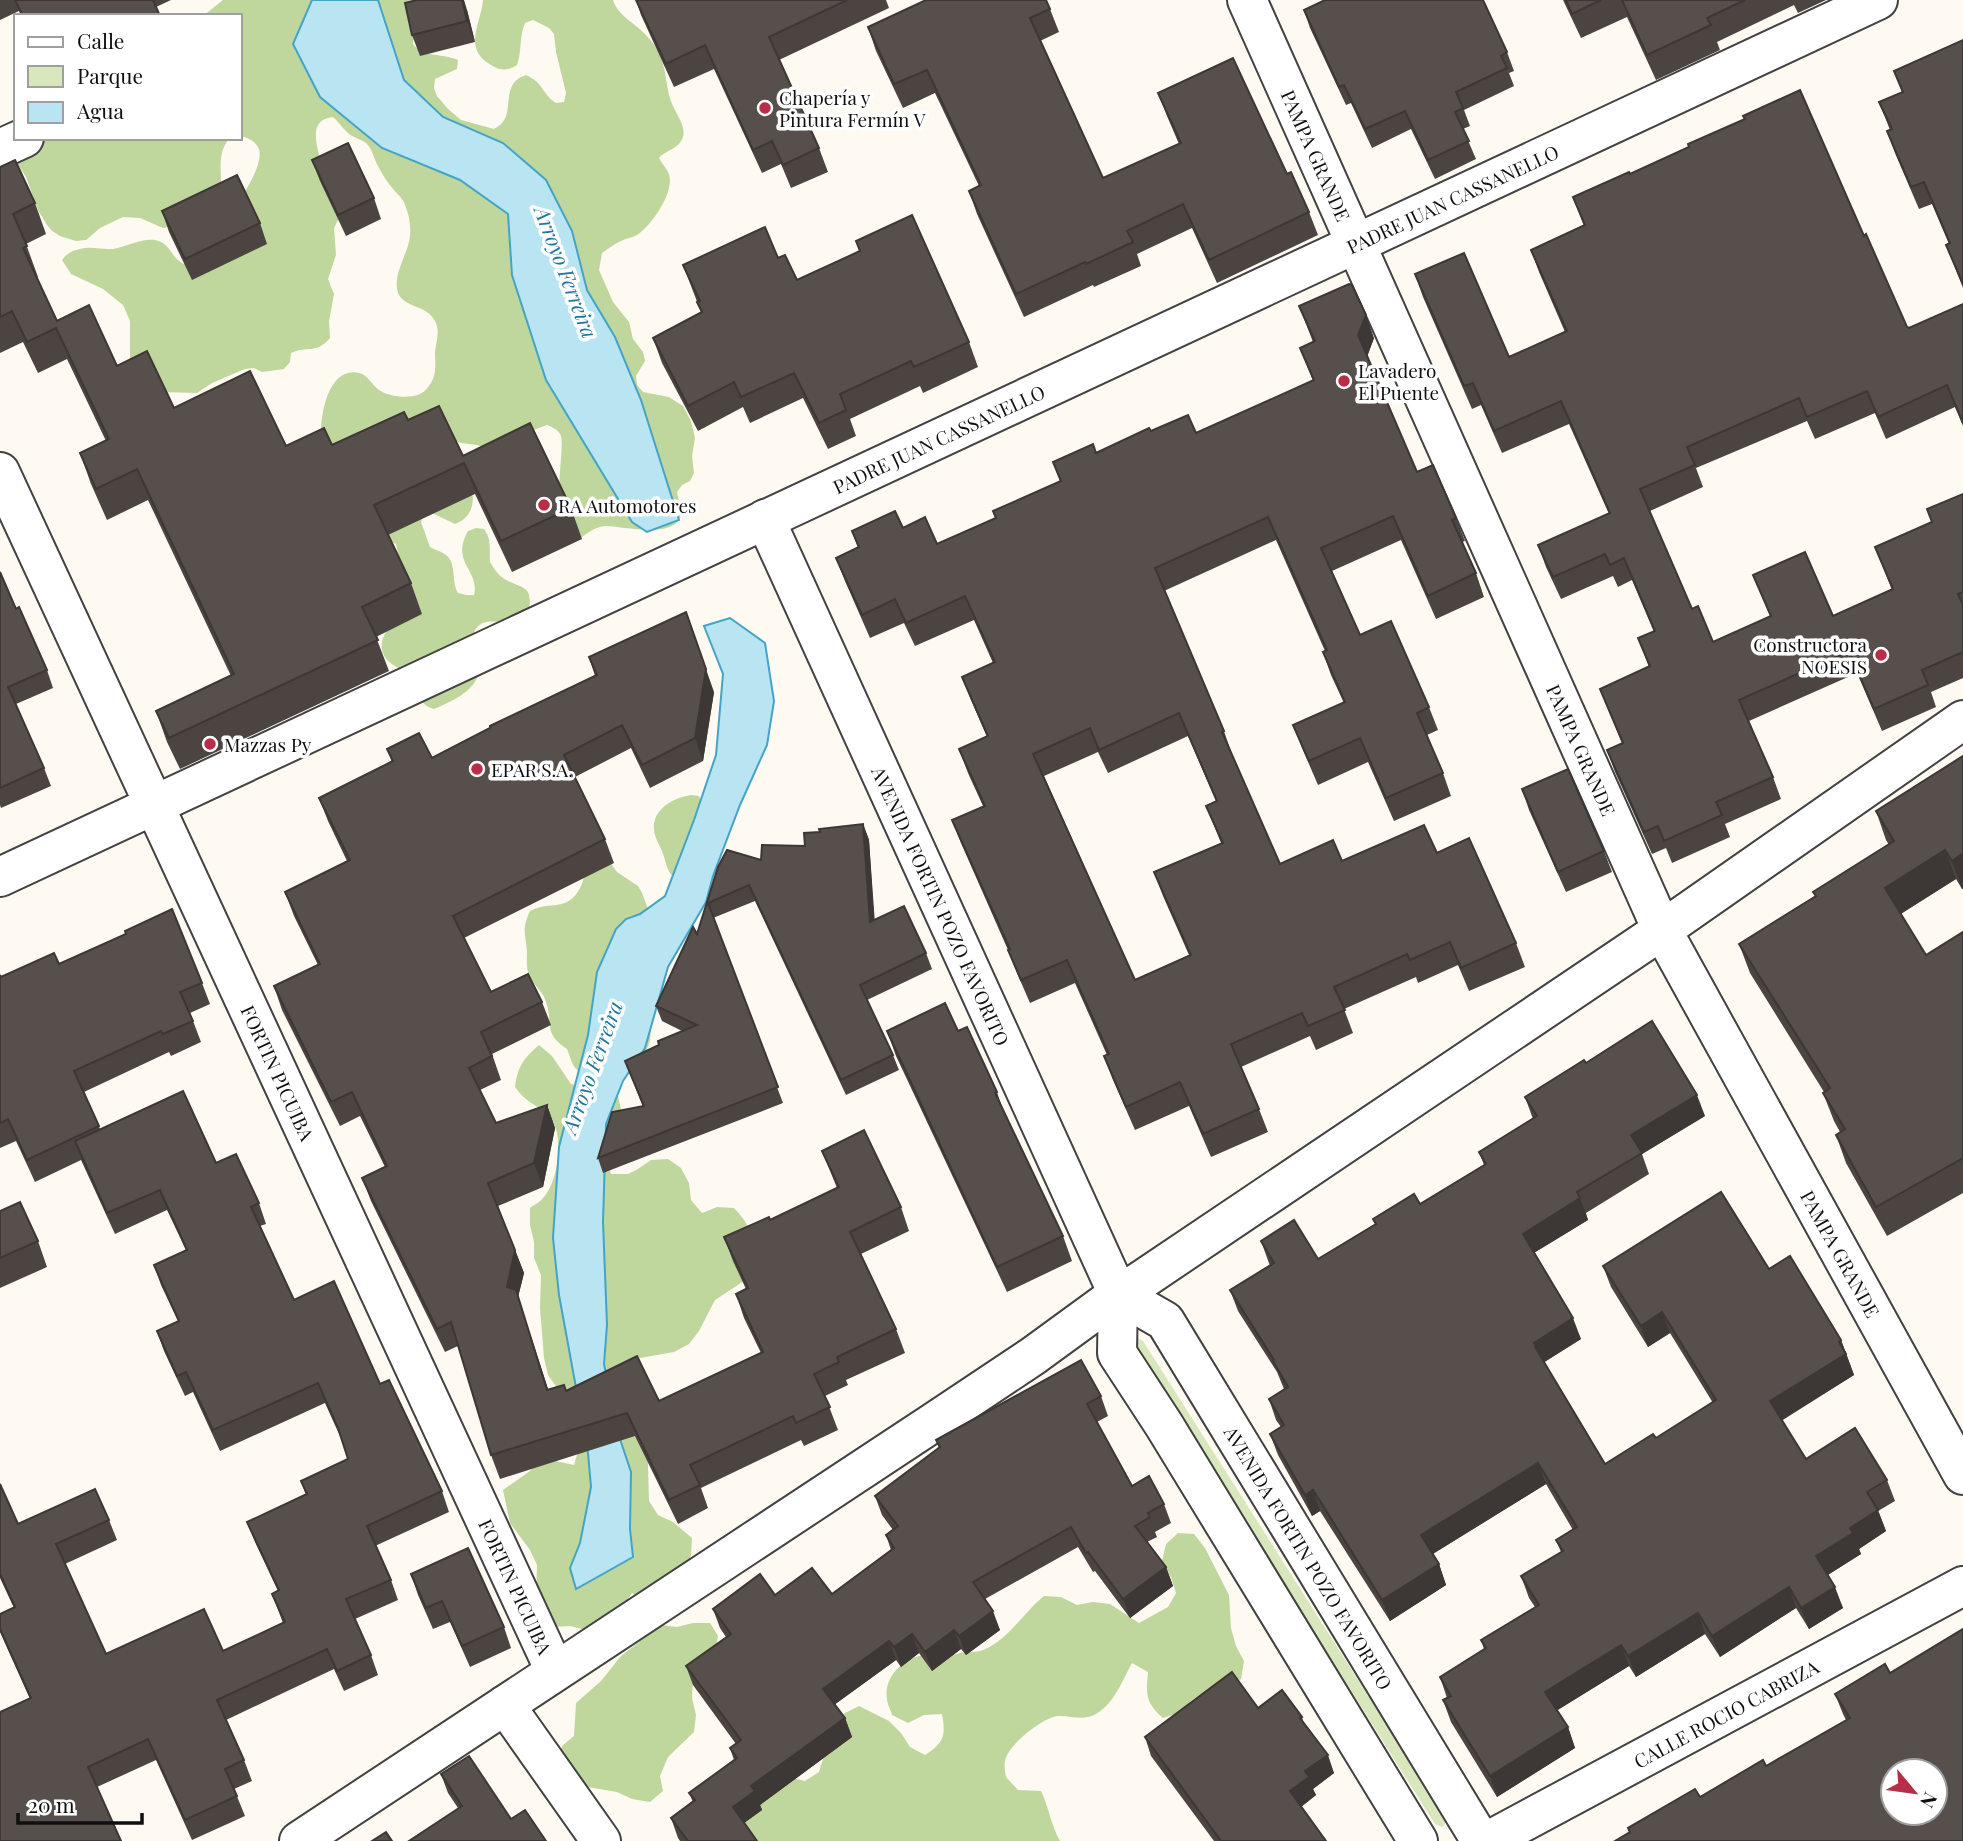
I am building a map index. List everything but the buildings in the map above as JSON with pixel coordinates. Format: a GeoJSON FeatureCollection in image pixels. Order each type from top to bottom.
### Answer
{"type":"FeatureCollection","features":[{"type":"Feature","properties":{"kind":"street","name":"PAMPA GRANDE"},"geometry":{"type":"LineString","coordinates":[[1247,0],[1662,930],[1963,1475]]}},
{"type":"Feature","properties":{"kind":"street","name":"PADRE JUAN CASSANELLO"},"geometry":{"type":"LineString","coordinates":[[0,877],[1878,0]]}},
{"type":"Feature","properties":{"kind":"street"},"geometry":{"type":"LineString","coordinates":[[0,149],[20,140]]}},
{"type":"Feature","properties":{"kind":"street","name":"FORTIN PICUIBA"},"geometry":{"type":"LineString","coordinates":[[0,472],[555,1671]]}},
{"type":"Feature","properties":{"kind":"street","name":"AVENIDA FORTIN POZO FAVORITO"},"geometry":{"type":"LineString","coordinates":[[765,519],[1118,1294],[1117,1353],[1164,1424],[1418,1841]]}},
{"type":"Feature","properties":{"kind":"street"},"geometry":{"type":"LineString","coordinates":[[299,1841],[1033,1356],[1118,1294],[1662,930],[1963,720]]}},
{"type":"Feature","properties":{"kind":"street","name":"AVENIDA FORTIN POZO FAVORITO"},"geometry":{"type":"LineString","coordinates":[[1118,1294],[1165,1321],[1481,1841]]}},
{"type":"Feature","properties":{"kind":"street","name":"CALLE ROCIO CABRIZA"},"geometry":{"type":"LineString","coordinates":[[1488,1841],[1963,1587]]}},
{"type":"Feature","properties":{"kind":"street"},"geometry":{"type":"LineString","coordinates":[[505,1705],[601,1841]]}},
{"type":"Feature","properties":{"kind":"green space"},"geometry":{"type":"Polygon","coordinates":[[[223,0],[428,0],[413,44],[422,51],[458,60],[457,69],[435,79],[437,96],[461,120],[494,129],[502,124],[506,117],[512,86],[526,75],[536,81],[556,103],[564,102],[566,93],[554,34],[549,28],[533,20],[525,23],[517,65],[501,69],[482,58],[477,51],[475,35],[483,0],[613,0],[619,11],[653,43],[663,64],[671,101],[684,133],[675,147],[659,158],[667,170],[669,188],[661,207],[643,230],[602,253],[599,270],[613,302],[629,322],[633,339],[643,352],[645,361],[636,376],[637,385],[643,392],[669,397],[683,406],[691,421],[695,438],[692,456],[694,473],[690,481],[682,485],[677,492],[681,514],[677,522],[670,527],[648,530],[605,526],[575,541],[561,500],[561,438],[556,429],[547,425],[485,448],[453,440],[468,473],[473,498],[471,508],[466,517],[455,524],[432,513],[423,515],[421,522],[430,547],[449,559],[458,593],[474,595],[475,586],[462,551],[463,542],[468,531],[484,529],[489,541],[490,562],[503,578],[525,589],[530,601],[529,609],[515,618],[487,622],[479,626],[473,638],[479,666],[477,679],[467,691],[434,709],[420,699],[407,671],[387,660],[382,648],[382,641],[390,627],[401,568],[396,544],[380,535],[321,437],[324,406],[328,394],[340,377],[348,373],[359,373],[383,392],[405,397],[425,391],[435,372],[438,333],[434,319],[424,310],[406,302],[398,293],[397,279],[410,236],[408,212],[403,200],[383,175],[368,145],[349,134],[333,117],[318,125],[316,133],[319,155],[342,212],[334,228],[336,255],[328,279],[334,294],[329,321],[330,338],[316,348],[291,353],[290,362],[284,369],[262,372],[254,368],[245,369],[212,383],[197,393],[161,392],[130,363],[130,321],[123,305],[103,289],[71,274],[62,260],[80,249],[113,249],[155,240],[168,248],[179,261],[190,266],[246,190],[259,158],[257,145],[242,137],[242,14],[206,14],[223,0]]]}},
{"type":"Feature","properties":{"kind":"green space"},"geometry":{"type":"Polygon","coordinates":[[[15,140],[228,140],[222,153],[221,183],[180,224],[163,228],[140,218],[123,217],[100,228],[86,240],[76,241],[60,236],[47,225],[17,163],[12,146],[15,140]]]}},
{"type":"Feature","properties":{"kind":"green space"},"geometry":{"type":"Polygon","coordinates":[[[691,795],[699,796],[702,804],[682,876],[673,877],[655,836],[654,823],[656,816],[665,806],[691,795]]]}},
{"type":"Feature","properties":{"kind":"green space"},"geometry":{"type":"Polygon","coordinates":[[[607,858],[617,872],[638,886],[642,893],[648,909],[660,989],[651,1023],[650,1041],[644,1056],[585,1074],[575,1067],[567,1049],[551,1033],[545,998],[528,972],[525,928],[530,911],[570,901],[580,888],[584,872],[607,858]]]}},
{"type":"Feature","properties":{"kind":"green space"},"geometry":{"type":"Polygon","coordinates":[[[539,1045],[552,1056],[571,1084],[617,1092],[621,1109],[605,1158],[611,1174],[628,1174],[651,1160],[668,1159],[681,1168],[689,1183],[691,1200],[702,1213],[717,1207],[734,1208],[748,1226],[752,1242],[744,1281],[715,1300],[689,1344],[674,1352],[640,1358],[625,1367],[647,1432],[649,1501],[658,1515],[673,1522],[692,1538],[691,1555],[685,1571],[645,1602],[632,1593],[617,1614],[586,1630],[570,1626],[553,1627],[536,1599],[537,1565],[530,1550],[510,1523],[503,1490],[530,1471],[541,1458],[574,1465],[579,1448],[558,1389],[548,1375],[544,1358],[540,1308],[541,1275],[534,1258],[530,1225],[530,1208],[548,1191],[556,1171],[558,1138],[549,1116],[515,1087],[522,1063],[539,1045]]]}},
{"type":"Feature","properties":{"kind":"green space"},"geometry":{"type":"Polygon","coordinates":[[[1137,1338],[1143,1341],[1445,1817],[1445,1825],[1442,1827],[1435,1824],[1134,1346],[1137,1338]]]}},
{"type":"Feature","properties":{"kind":"green space"},"geometry":{"type":"Polygon","coordinates":[[[1178,1533],[1194,1534],[1205,1548],[1229,1595],[1231,1628],[1244,1661],[1241,1679],[1225,1687],[1207,1690],[1179,1713],[1163,1718],[1148,1698],[1148,1672],[1132,1663],[1117,1692],[1101,1711],[1085,1718],[1050,1718],[1026,1734],[1007,1755],[1006,1777],[1018,1790],[1041,1791],[1060,1841],[734,1841],[737,1809],[789,1777],[805,1781],[819,1772],[833,1726],[845,1713],[859,1706],[889,1721],[910,1747],[925,1755],[940,1743],[944,1728],[942,1714],[924,1715],[908,1723],[892,1715],[888,1703],[888,1683],[897,1670],[910,1660],[927,1655],[943,1658],[983,1650],[1008,1633],[1044,1596],[1061,1597],[1077,1605],[1093,1602],[1110,1604],[1139,1623],[1168,1607],[1176,1593],[1162,1561],[1166,1544],[1178,1533]]]}},
{"type":"Feature","properties":{"kind":"green space"},"geometry":{"type":"Polygon","coordinates":[[[710,1623],[718,1636],[715,1654],[693,1681],[692,1698],[696,1715],[694,1732],[668,1757],[660,1776],[663,1791],[650,1802],[632,1799],[617,1792],[582,1786],[558,1763],[562,1746],[574,1736],[576,1703],[601,1681],[621,1656],[661,1625],[677,1627],[710,1623]]]}},
{"type":"Feature","properties":{"kind":"water","name":"Arroyo Ferreira"},"geometry":{"type":"Polygon","coordinates":[[[312,0],[378,0],[404,80],[443,117],[503,143],[546,180],[572,231],[587,290],[615,337],[641,400],[679,520],[647,532],[632,522],[546,380],[512,275],[508,214],[460,180],[382,148],[320,97],[293,44],[312,0]]]}},
{"type":"Feature","properties":{"kind":"water","name":"Arroyo Ferreira"},"geometry":{"type":"Polygon","coordinates":[[[730,618],[765,643],[774,701],[767,745],[740,805],[706,902],[668,967],[645,1048],[623,1081],[606,1124],[603,1222],[607,1325],[604,1364],[618,1433],[631,1472],[630,1529],[633,1557],[576,1589],[570,1568],[580,1543],[591,1487],[588,1453],[559,1295],[553,1238],[559,1147],[588,1035],[597,972],[616,929],[626,919],[640,914],[665,896],[716,755],[723,674],[704,626],[730,618]]]}},
{"type":"Feature","properties":{"kind":"place","name":"Chapería y Pintura Fermín V"},"geometry":{"type":"Point","coordinates":[765,108]}},
{"type":"Feature","properties":{"kind":"place","name":"Lavadero El Puente"},"geometry":{"type":"Point","coordinates":[1344,381]}},
{"type":"Feature","properties":{"kind":"place","name":"RA Automotores"},"geometry":{"type":"Point","coordinates":[544,505]}},
{"type":"Feature","properties":{"kind":"place","name":"Constructora NOESIS"},"geometry":{"type":"Point","coordinates":[1881,655]}},
{"type":"Feature","properties":{"kind":"place","name":"Mazzas Py"},"geometry":{"type":"Point","coordinates":[210,744]}},
{"type":"Feature","properties":{"kind":"place","name":"EPAR S.A."},"geometry":{"type":"Point","coordinates":[477,769]}}]}
